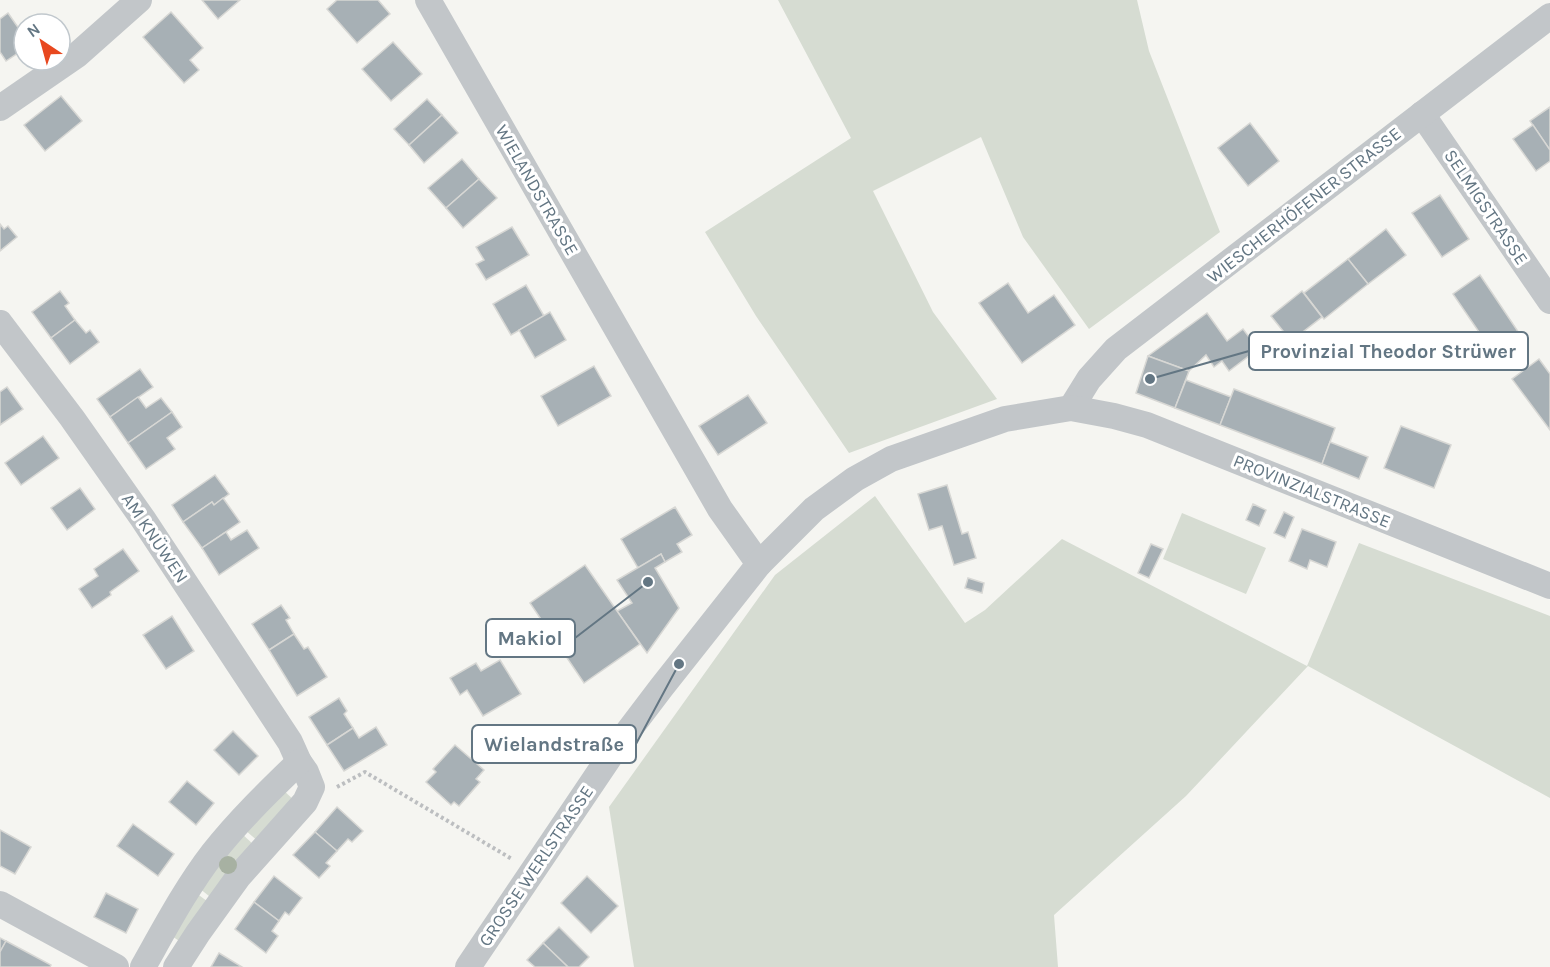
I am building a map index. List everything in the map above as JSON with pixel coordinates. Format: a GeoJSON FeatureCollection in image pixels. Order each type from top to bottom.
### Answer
{"type":"FeatureCollection","features":[{"type":"Feature","properties":{"kind":"street"},"geometry":{"type":"LineString","coordinates":[[0,108],[77,55],[139,0]]}},
{"type":"Feature","properties":{"kind":"street","name":"WIELANDSTRASSE"},"geometry":{"type":"LineString","coordinates":[[428,0],[720,509],[759,564]]}},
{"type":"Feature","properties":{"kind":"street","name":"WIESCHERHÖFENER STRASSE"},"geometry":{"type":"LineString","coordinates":[[1071,408],[1089,379],[1116,349],[1550,16]]}},
{"type":"Feature","properties":{"kind":"street","name":"SELMIGSTRASSE"},"geometry":{"type":"LineString","coordinates":[[1422,114],[1550,301]]}},
{"type":"Feature","properties":{"kind":"street","name":"AM KNÜWEN"},"geometry":{"type":"LineString","coordinates":[[0,322],[72,418],[143,519],[290,742],[312,787]]}},
{"type":"Feature","properties":{"kind":"street","name":"GROSSE WERLSTRASSE"},"geometry":{"type":"LineString","coordinates":[[468,967],[624,737],[679,664],[759,564],[814,509],[855,479],[891,459],[1005,419],[1071,408]]}},
{"type":"Feature","properties":{"kind":"street","name":"PROVINZIALSTRASSE"},"geometry":{"type":"LineString","coordinates":[[1071,408],[1147,425],[1550,586]]}},
{"type":"Feature","properties":{"kind":"street"},"geometry":{"type":"LineString","coordinates":[[143,967],[191,885],[213,854],[236,826],[299,762]]}},
{"type":"Feature","properties":{"kind":"street"},"geometry":{"type":"LineString","coordinates":[[176,967],[239,876],[305,802],[312,787]]}},
{"type":"Feature","properties":{"kind":"street"},"geometry":{"type":"LineString","coordinates":[[0,904],[116,967]]}},
{"type":"Feature","properties":{"kind":"path"},"geometry":{"type":"LineString","coordinates":[[312,787],[338,787],[365,772],[533,871]]}},
{"type":"Feature","properties":{"kind":"shaded area"},"geometry":{"type":"Polygon","coordinates":[[[778,0],[1137,0],[1149,51],[1220,232],[1089,329],[1023,237],[981,137],[873,191],[933,312],[997,399],[849,453],[756,316],[705,232],[851,138],[778,0]]]}},
{"type":"Feature","properties":{"kind":"shaded area"},"geometry":{"type":"Polygon","coordinates":[[[875,496],[965,623],[985,610],[1062,539],[1307,666],[1359,543],[1550,616],[1550,798],[1308,666],[1186,796],[1054,915],[1058,967],[634,967],[609,807],[775,575],[875,496]]]}},
{"type":"Feature","properties":{"kind":"shaded area"},"geometry":{"type":"Polygon","coordinates":[[[1182,513],[1266,548],[1246,594],[1163,559],[1182,513]]]}},
{"type":"Feature","properties":{"kind":"shaded area"},"geometry":{"type":"Polygon","coordinates":[[[282,789],[296,802],[259,842],[245,830],[282,789]]]}},
{"type":"Feature","properties":{"kind":"shaded area"},"geometry":{"type":"Polygon","coordinates":[[[241,833],[255,846],[214,900],[199,888],[241,833]]]}},
{"type":"Feature","properties":{"kind":"shaded area"},"geometry":{"type":"Polygon","coordinates":[[[196,893],[211,904],[184,944],[170,935],[196,893]]]}},
{"type":"Feature","properties":{"kind":"building"},"geometry":{"type":"Polygon","coordinates":[[[202,0],[240,0],[218,19],[202,0]]]}},
{"type":"Feature","properties":{"kind":"building"},"geometry":{"type":"Polygon","coordinates":[[[337,0],[378,0],[390,14],[357,43],[327,9],[337,0]]]}},
{"type":"Feature","properties":{"kind":"building"},"geometry":{"type":"Polygon","coordinates":[[[171,12],[203,48],[190,60],[199,70],[184,83],[143,37],[171,12]]]}},
{"type":"Feature","properties":{"kind":"building"},"geometry":{"type":"Polygon","coordinates":[[[8,13],[12,19],[12,57],[6,61],[0,52],[0,19],[8,13]]]}},
{"type":"Feature","properties":{"kind":"building"},"geometry":{"type":"Polygon","coordinates":[[[393,42],[422,74],[391,101],[362,69],[393,42]]]}},
{"type":"Feature","properties":{"kind":"building"},"geometry":{"type":"Polygon","coordinates":[[[61,96],[82,121],[45,151],[24,125],[61,96]]]}},
{"type":"Feature","properties":{"kind":"building"},"geometry":{"type":"Polygon","coordinates":[[[427,99],[442,115],[409,145],[394,129],[427,99]]]}},
{"type":"Feature","properties":{"kind":"building"},"geometry":{"type":"Polygon","coordinates":[[[1550,107],[1550,150],[1530,121],[1550,107]]]}},
{"type":"Feature","properties":{"kind":"building"},"geometry":{"type":"Polygon","coordinates":[[[442,115],[458,133],[424,163],[409,145],[442,115]]]}},
{"type":"Feature","properties":{"kind":"building"},"geometry":{"type":"Polygon","coordinates":[[[1250,123],[1279,161],[1248,186],[1218,148],[1250,123]]]}},
{"type":"Feature","properties":{"kind":"building"},"geometry":{"type":"Polygon","coordinates":[[[1533,125],[1550,150],[1550,161],[1536,171],[1513,139],[1533,125]]]}},
{"type":"Feature","properties":{"kind":"building"},"geometry":{"type":"Polygon","coordinates":[[[462,159],[479,179],[446,208],[428,188],[462,159]]]}},
{"type":"Feature","properties":{"kind":"building"},"geometry":{"type":"Polygon","coordinates":[[[479,179],[497,198],[463,228],[446,208],[479,179]]]}},
{"type":"Feature","properties":{"kind":"building"},"geometry":{"type":"Polygon","coordinates":[[[1440,195],[1469,239],[1442,257],[1412,213],[1440,195]]]}},
{"type":"Feature","properties":{"kind":"building"},"geometry":{"type":"Polygon","coordinates":[[[0,224],[4,229],[8,226],[17,237],[0,251],[0,224]]]}},
{"type":"Feature","properties":{"kind":"building"},"geometry":{"type":"Polygon","coordinates":[[[512,227],[529,255],[486,280],[476,264],[484,260],[476,247],[512,227]]]}},
{"type":"Feature","properties":{"kind":"building"},"geometry":{"type":"Polygon","coordinates":[[[1386,229],[1406,255],[1368,284],[1348,259],[1386,229]]]}},
{"type":"Feature","properties":{"kind":"building"},"geometry":{"type":"Polygon","coordinates":[[[1348,259],[1368,284],[1324,319],[1304,293],[1348,259]]]}},
{"type":"Feature","properties":{"kind":"building"},"geometry":{"type":"Polygon","coordinates":[[[1480,275],[1521,336],[1494,354],[1453,294],[1480,275]]]}},
{"type":"Feature","properties":{"kind":"building"},"geometry":{"type":"Polygon","coordinates":[[[1008,283],[1028,313],[1054,295],[1075,325],[1022,363],[979,303],[1008,283]]]}},
{"type":"Feature","properties":{"kind":"building"},"geometry":{"type":"Polygon","coordinates":[[[526,285],[544,316],[511,335],[493,304],[526,285]]]}},
{"type":"Feature","properties":{"kind":"building"},"geometry":{"type":"Polygon","coordinates":[[[60,291],[69,303],[65,306],[75,320],[51,338],[32,312],[60,291]]]}},
{"type":"Feature","properties":{"kind":"building"},"geometry":{"type":"Polygon","coordinates":[[[1302,291],[1322,317],[1291,341],[1271,316],[1302,291]]]}},
{"type":"Feature","properties":{"kind":"building"},"geometry":{"type":"Polygon","coordinates":[[[550,312],[566,340],[535,358],[519,330],[550,312]]]}},
{"type":"Feature","properties":{"kind":"building"},"geometry":{"type":"Polygon","coordinates":[[[1207,313],[1227,341],[1243,329],[1258,349],[1229,371],[1222,361],[1214,367],[1206,355],[1189,371],[1148,356],[1207,313]]]}},
{"type":"Feature","properties":{"kind":"building"},"geometry":{"type":"Polygon","coordinates":[[[75,320],[86,333],[90,330],[99,342],[70,364],[51,338],[75,320]]]}},
{"type":"Feature","properties":{"kind":"building"},"geometry":{"type":"Polygon","coordinates":[[[1148,356],[1189,371],[1175,408],[1136,393],[1148,356]]]}},
{"type":"Feature","properties":{"kind":"building"},"geometry":{"type":"Polygon","coordinates":[[[1539,359],[1550,374],[1550,430],[1512,379],[1539,359]]]}},
{"type":"Feature","properties":{"kind":"building"},"geometry":{"type":"Polygon","coordinates":[[[594,366],[611,396],[558,426],[541,396],[594,366]]]}},
{"type":"Feature","properties":{"kind":"building"},"geometry":{"type":"Polygon","coordinates":[[[140,369],[153,387],[110,417],[97,399],[140,369]]]}},
{"type":"Feature","properties":{"kind":"building"},"geometry":{"type":"Polygon","coordinates":[[[1186,380],[1231,397],[1220,425],[1175,408],[1186,380]]]}},
{"type":"Feature","properties":{"kind":"building"},"geometry":{"type":"Polygon","coordinates":[[[7,387],[23,409],[0,425],[0,392],[7,387]]]}},
{"type":"Feature","properties":{"kind":"building"},"geometry":{"type":"Polygon","coordinates":[[[1234,389],[1335,428],[1322,464],[1220,425],[1234,389]]]}},
{"type":"Feature","properties":{"kind":"building"},"geometry":{"type":"Polygon","coordinates":[[[748,395],[767,423],[718,455],[699,426],[748,395]]]}},
{"type":"Feature","properties":{"kind":"building"},"geometry":{"type":"Polygon","coordinates":[[[138,397],[146,408],[161,398],[172,412],[128,443],[110,417],[138,397]]]}},
{"type":"Feature","properties":{"kind":"building"},"geometry":{"type":"Polygon","coordinates":[[[172,412],[182,427],[167,438],[175,449],[146,469],[128,443],[172,412]]]}},
{"type":"Feature","properties":{"kind":"building"},"geometry":{"type":"Polygon","coordinates":[[[1401,426],[1451,445],[1434,488],[1384,468],[1401,426]]]}},
{"type":"Feature","properties":{"kind":"building"},"geometry":{"type":"Polygon","coordinates":[[[43,436],[59,458],[21,485],[5,463],[43,436]]]}},
{"type":"Feature","properties":{"kind":"building"},"geometry":{"type":"Polygon","coordinates":[[[1330,442],[1368,457],[1359,479],[1322,464],[1330,442]]]}},
{"type":"Feature","properties":{"kind":"building"},"geometry":{"type":"Polygon","coordinates":[[[215,475],[229,494],[214,505],[212,502],[183,522],[172,505],[215,475]]]}},
{"type":"Feature","properties":{"kind":"building"},"geometry":{"type":"Polygon","coordinates":[[[947,485],[962,534],[968,532],[976,558],[954,565],[942,526],[929,530],[918,494],[947,485]]]}},
{"type":"Feature","properties":{"kind":"building"},"geometry":{"type":"Polygon","coordinates":[[[80,488],[95,509],[67,530],[51,508],[80,488]]]}},
{"type":"Feature","properties":{"kind":"building"},"geometry":{"type":"Polygon","coordinates":[[[223,498],[240,522],[202,548],[183,522],[212,502],[214,505],[223,498]]]}},
{"type":"Feature","properties":{"kind":"building"},"geometry":{"type":"Polygon","coordinates":[[[1253,504],[1266,510],[1259,526],[1246,520],[1253,504]]]}},
{"type":"Feature","properties":{"kind":"building"},"geometry":{"type":"Polygon","coordinates":[[[675,507],[692,535],[677,544],[682,552],[665,562],[661,554],[638,568],[621,539],[675,507]]]}},
{"type":"Feature","properties":{"kind":"building"},"geometry":{"type":"Polygon","coordinates":[[[1284,512],[1294,517],[1285,538],[1274,533],[1284,512]]]}},
{"type":"Feature","properties":{"kind":"building"},"geometry":{"type":"Polygon","coordinates":[[[1302,529],[1336,542],[1327,567],[1310,560],[1307,569],[1289,561],[1302,529]]]}},
{"type":"Feature","properties":{"kind":"building"},"geometry":{"type":"Polygon","coordinates":[[[247,530],[259,548],[219,575],[202,548],[226,532],[231,540],[247,530]]]}},
{"type":"Feature","properties":{"kind":"building"},"geometry":{"type":"Polygon","coordinates":[[[1151,544],[1163,549],[1149,578],[1138,573],[1151,544]]]}},
{"type":"Feature","properties":{"kind":"building"},"geometry":{"type":"Polygon","coordinates":[[[123,549],[139,571],[92,608],[79,589],[98,576],[94,569],[123,549]]]}},
{"type":"Feature","properties":{"kind":"building"},"geometry":{"type":"Polygon","coordinates":[[[661,554],[665,562],[655,568],[679,608],[647,653],[617,611],[632,603],[617,580],[661,554]]]}},
{"type":"Feature","properties":{"kind":"building"},"geometry":{"type":"Polygon","coordinates":[[[585,565],[640,644],[584,683],[530,603],[585,565]]]}},
{"type":"Feature","properties":{"kind":"building"},"geometry":{"type":"Polygon","coordinates":[[[968,578],[984,583],[982,593],[965,588],[968,578]]]}},
{"type":"Feature","properties":{"kind":"building"},"geometry":{"type":"Polygon","coordinates":[[[281,605],[290,618],[286,620],[294,634],[269,650],[252,624],[281,605]]]}},
{"type":"Feature","properties":{"kind":"building"},"geometry":{"type":"Polygon","coordinates":[[[172,616],[194,651],[166,669],[143,635],[172,616]]]}},
{"type":"Feature","properties":{"kind":"building"},"geometry":{"type":"Polygon","coordinates":[[[294,634],[304,649],[308,647],[327,677],[297,696],[269,650],[294,634]]]}},
{"type":"Feature","properties":{"kind":"building"},"geometry":{"type":"Polygon","coordinates":[[[500,660],[521,694],[483,716],[467,690],[460,695],[450,678],[476,663],[481,671],[500,660]]]}},
{"type":"Feature","properties":{"kind":"building"},"geometry":{"type":"Polygon","coordinates":[[[339,698],[347,711],[344,714],[353,728],[327,745],[309,717],[339,698]]]}},
{"type":"Feature","properties":{"kind":"building"},"geometry":{"type":"Polygon","coordinates":[[[376,727],[387,745],[344,771],[327,745],[353,728],[359,738],[376,727]]]}},
{"type":"Feature","properties":{"kind":"building"},"geometry":{"type":"Polygon","coordinates":[[[233,731],[258,756],[239,775],[214,750],[233,731]]]}},
{"type":"Feature","properties":{"kind":"building"},"geometry":{"type":"Polygon","coordinates":[[[455,745],[484,770],[476,779],[480,782],[459,806],[454,802],[451,805],[426,782],[436,772],[433,769],[455,745]]]}},
{"type":"Feature","properties":{"kind":"building"},"geometry":{"type":"Polygon","coordinates":[[[187,781],[214,803],[196,825],[169,802],[187,781]]]}},
{"type":"Feature","properties":{"kind":"building"},"geometry":{"type":"Polygon","coordinates":[[[337,807],[363,831],[352,842],[348,839],[337,851],[315,832],[337,807]]]}},
{"type":"Feature","properties":{"kind":"building"},"geometry":{"type":"Polygon","coordinates":[[[133,824],[174,854],[158,876],[117,846],[133,824]]]}},
{"type":"Feature","properties":{"kind":"building"},"geometry":{"type":"Polygon","coordinates":[[[0,830],[31,847],[15,874],[0,866],[0,830]]]}},
{"type":"Feature","properties":{"kind":"building"},"geometry":{"type":"Polygon","coordinates":[[[315,832],[337,851],[326,863],[330,866],[319,878],[293,855],[315,832]]]}},
{"type":"Feature","properties":{"kind":"building"},"geometry":{"type":"Polygon","coordinates":[[[274,876],[302,898],[289,915],[285,912],[279,921],[254,902],[274,876]]]}},
{"type":"Feature","properties":{"kind":"building"},"geometry":{"type":"Polygon","coordinates":[[[587,876],[618,906],[591,933],[561,903],[587,876]]]}},
{"type":"Feature","properties":{"kind":"building"},"geometry":{"type":"Polygon","coordinates":[[[106,893],[138,909],[126,933],[94,917],[106,893]]]}},
{"type":"Feature","properties":{"kind":"building"},"geometry":{"type":"Polygon","coordinates":[[[254,902],[279,921],[272,931],[278,936],[266,953],[235,929],[254,902]]]}},
{"type":"Feature","properties":{"kind":"building"},"geometry":{"type":"Polygon","coordinates":[[[559,927],[589,957],[579,967],[568,967],[543,943],[559,927]]]}},
{"type":"Feature","properties":{"kind":"building"},"geometry":{"type":"Polygon","coordinates":[[[0,938],[6,941],[0,952],[0,938]]]}},
{"type":"Feature","properties":{"kind":"building"},"geometry":{"type":"Polygon","coordinates":[[[6,941],[51,965],[50,967],[0,967],[0,952],[6,941]]]}},
{"type":"Feature","properties":{"kind":"building"},"geometry":{"type":"Polygon","coordinates":[[[543,943],[568,967],[535,967],[527,960],[543,943]]]}},
{"type":"Feature","properties":{"kind":"building"},"geometry":{"type":"Polygon","coordinates":[[[219,953],[242,967],[211,967],[219,953]]]}},
{"type":"Feature","properties":{"kind":"place","name":"Provinzial Theodor Strüwer"},"geometry":{"type":"Point","coordinates":[1150,379]}},
{"type":"Feature","properties":{"kind":"place","name":"Makiol"},"geometry":{"type":"Point","coordinates":[648,582]}},
{"type":"Feature","properties":{"kind":"place","name":"Wielandstraße"},"geometry":{"type":"Point","coordinates":[679,664]}}]}
